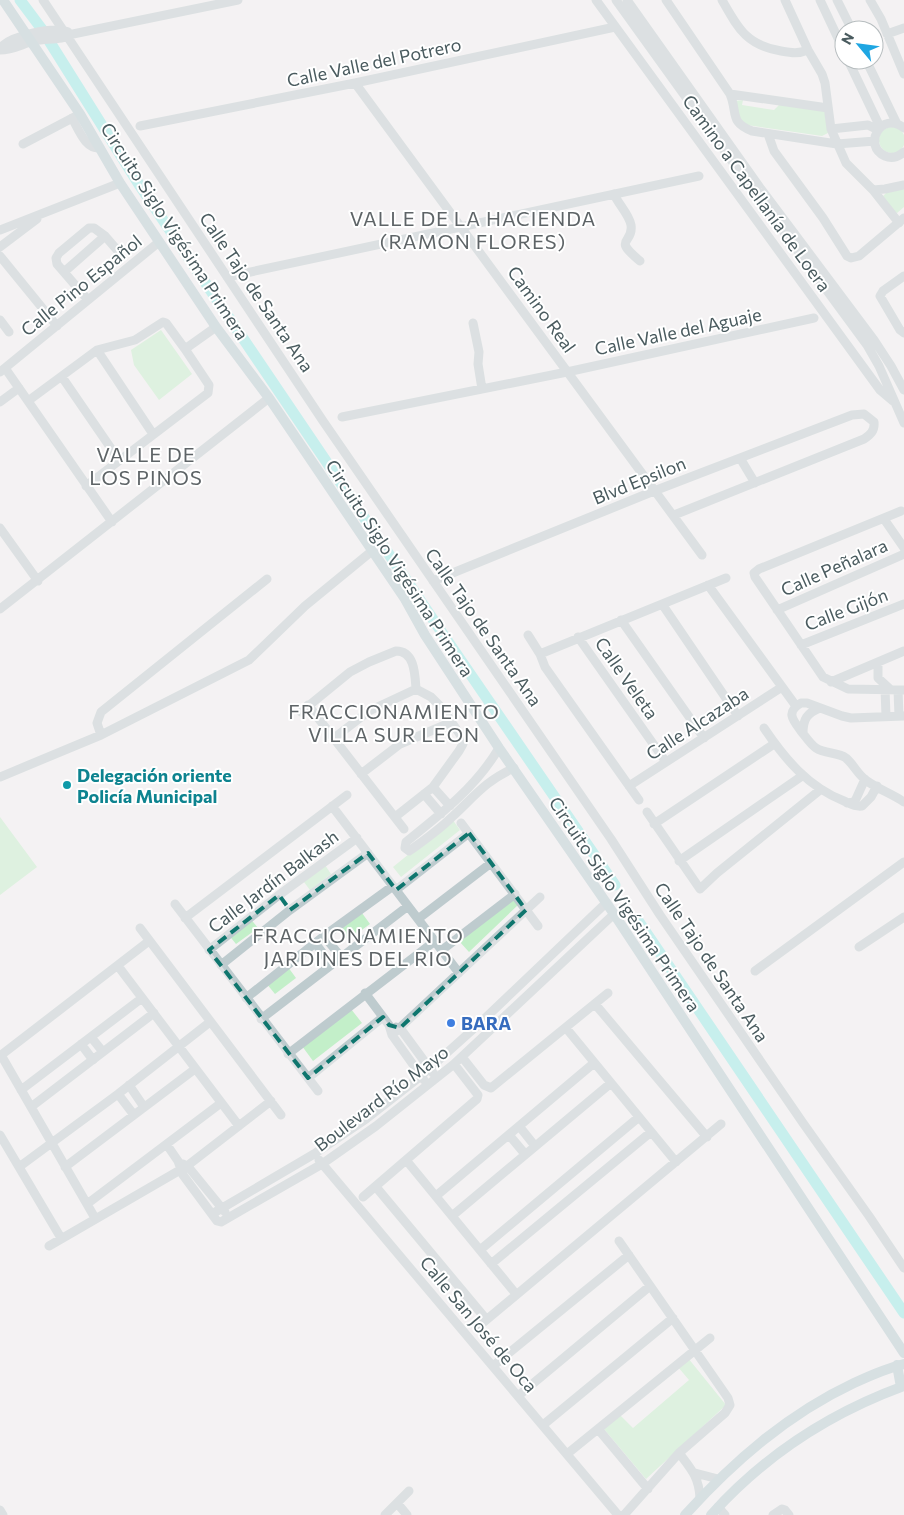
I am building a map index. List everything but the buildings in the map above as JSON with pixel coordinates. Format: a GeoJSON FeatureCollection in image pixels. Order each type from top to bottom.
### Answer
{"type":"FeatureCollection","features":[{"type":"Feature","properties":{"kind":"main road","name":"Circuito Siglo Vigésima Primera"},"geometry":{"type":"LineString","coordinates":[[2,0],[32,38],[76,116],[100,148],[120,183],[159,242],[372,551],[499,748],[614,914],[902,1348]]}},
{"type":"Feature","properties":{"kind":"main road"},"geometry":{"type":"LineString","coordinates":[[718,1512],[742,1482],[794,1441],[853,1407],[902,1387],[896,1361],[902,1348]]}},
{"type":"Feature","properties":{"kind":"main road"},"geometry":{"type":"LineString","coordinates":[[685,1515],[718,1479],[750,1450],[801,1411],[828,1395],[898,1365]]}},
{"type":"Feature","properties":{"kind":"street","name":"Calle Tajo de Santa Ana"},"geometry":{"type":"LineString","coordinates":[[43,0],[227,277],[433,581],[611,838],[660,915],[729,1016],[904,1268]]}},
{"type":"Feature","properties":{"kind":"street"},"geometry":{"type":"LineString","coordinates":[[0,49],[12,50],[32,38],[65,34],[238,0]]}},
{"type":"Feature","properties":{"kind":"street","name":"Camino a Capellanía de Loera"},"geometry":{"type":"LineString","coordinates":[[596,0],[880,390],[894,402]]}},
{"type":"Feature","properties":{"kind":"street"},"geometry":{"type":"LineString","coordinates":[[616,0],[867,345],[882,372],[904,422]]}},
{"type":"Feature","properties":{"kind":"street"},"geometry":{"type":"LineString","coordinates":[[627,0],[761,189],[858,318],[891,366],[904,390]]}},
{"type":"Feature","properties":{"kind":"street"},"geometry":{"type":"LineString","coordinates":[[666,0],[730,94],[734,102],[737,123],[752,131],[837,144],[875,141]]}},
{"type":"Feature","properties":{"kind":"street"},"geometry":{"type":"LineString","coordinates":[[722,0],[740,31],[749,40],[768,49],[797,54],[808,50]]}},
{"type":"Feature","properties":{"kind":"street"},"geometry":{"type":"LineString","coordinates":[[768,134],[774,150],[823,218],[847,256],[851,258],[859,256],[901,221],[848,166],[831,129],[825,83],[822,74],[808,50],[785,0]]}},
{"type":"Feature","properties":{"kind":"street"},"geometry":{"type":"LineString","coordinates":[[820,0],[834,30]]}},
{"type":"Feature","properties":{"kind":"street"},"geometry":{"type":"LineString","coordinates":[[837,0],[847,20]]}},
{"type":"Feature","properties":{"kind":"street"},"geometry":{"type":"LineString","coordinates":[[870,0],[881,19],[904,74]]}},
{"type":"Feature","properties":{"kind":"street","name":"Calle Valle del Potrero"},"geometry":{"type":"LineString","coordinates":[[140,126],[355,83],[615,27]]}},
{"type":"Feature","properties":{"kind":"street"},"geometry":{"type":"LineString","coordinates":[[887,34],[904,28]]}},
{"type":"Feature","properties":{"kind":"street"},"geometry":{"type":"LineString","coordinates":[[852,70],[879,129]]}},
{"type":"Feature","properties":{"kind":"street"},"geometry":{"type":"LineString","coordinates":[[871,70],[901,126]]}},
{"type":"Feature","properties":{"kind":"street","name":"Camino Real"},"geometry":{"type":"LineString","coordinates":[[355,83],[702,555]]}},
{"type":"Feature","properties":{"kind":"street"},"geometry":{"type":"LineString","coordinates":[[730,94],[828,108]]}},
{"type":"Feature","properties":{"kind":"street"},"geometry":{"type":"LineString","coordinates":[[23,144],[76,116]]}},
{"type":"Feature","properties":{"kind":"street"},"geometry":{"type":"LineString","coordinates":[[901,126],[888,123],[879,129],[875,141],[876,146],[883,155],[894,158],[904,153]]}},
{"type":"Feature","properties":{"kind":"street"},"geometry":{"type":"LineString","coordinates":[[831,129],[868,124],[879,129]]}},
{"type":"Feature","properties":{"kind":"street"},"geometry":{"type":"LineString","coordinates":[[227,277],[699,176]]}},
{"type":"Feature","properties":{"kind":"street"},"geometry":{"type":"LineString","coordinates":[[0,230],[120,183]]}},
{"type":"Feature","properties":{"kind":"street"},"geometry":{"type":"LineString","coordinates":[[873,190],[884,190],[904,185]]}},
{"type":"Feature","properties":{"kind":"street"},"geometry":{"type":"LineString","coordinates":[[614,194],[631,225],[630,233],[624,243],[625,246],[628,252],[640,261]]}},
{"type":"Feature","properties":{"kind":"street"},"geometry":{"type":"LineString","coordinates":[[0,247],[45,212]]}},
{"type":"Feature","properties":{"kind":"street"},"geometry":{"type":"LineString","coordinates":[[88,300],[57,264],[56,258],[59,253],[89,228],[94,228],[106,236],[118,251]]}},
{"type":"Feature","properties":{"kind":"street"},"geometry":{"type":"LineString","coordinates":[[64,272],[106,236]]}},
{"type":"Feature","properties":{"kind":"street","name":"Calle Pino Español"},"geometry":{"type":"LineString","coordinates":[[2,370],[159,242]]}},
{"type":"Feature","properties":{"kind":"street"},"geometry":{"type":"LineString","coordinates":[[0,256],[57,326]]}},
{"type":"Feature","properties":{"kind":"street"},"geometry":{"type":"LineString","coordinates":[[904,276],[883,290],[880,296],[900,330],[904,333]]}},
{"type":"Feature","properties":{"kind":"street","name":"Calle Valle del Aguaje"},"geometry":{"type":"LineString","coordinates":[[342,417],[567,372],[814,318]]}},
{"type":"Feature","properties":{"kind":"street"},"geometry":{"type":"LineString","coordinates":[[0,320],[9,332]]}},
{"type":"Feature","properties":{"kind":"street"},"geometry":{"type":"LineString","coordinates":[[28,401],[96,350],[135,340],[163,322],[185,349],[209,385],[208,393],[86,486]]}},
{"type":"Feature","properties":{"kind":"street"},"geometry":{"type":"LineString","coordinates":[[473,323],[480,352],[478,364],[482,389]]}},
{"type":"Feature","properties":{"kind":"street"},"geometry":{"type":"LineString","coordinates":[[185,349],[216,327]]}},
{"type":"Feature","properties":{"kind":"street"},"geometry":{"type":"LineString","coordinates":[[96,350],[153,434]]}},
{"type":"Feature","properties":{"kind":"street"},"geometry":{"type":"LineString","coordinates":[[891,366],[904,372]]}},
{"type":"Feature","properties":{"kind":"street"},"geometry":{"type":"LineString","coordinates":[[2,370],[19,388],[112,522]]}},
{"type":"Feature","properties":{"kind":"street"},"geometry":{"type":"LineString","coordinates":[[62,377],[119,460]]}},
{"type":"Feature","properties":{"kind":"street"},"geometry":{"type":"LineString","coordinates":[[0,402],[19,388]]}},
{"type":"Feature","properties":{"kind":"street"},"geometry":{"type":"LineString","coordinates":[[894,402],[904,396]]}},
{"type":"Feature","properties":{"kind":"street"},"geometry":{"type":"LineString","coordinates":[[2,605],[38,581],[268,398]]}},
{"type":"Feature","properties":{"kind":"street","name":"Blvd Epsilon"},"geometry":{"type":"LineString","coordinates":[[433,581],[740,458],[859,413],[864,414],[874,422],[874,430],[864,439],[755,483]]}},
{"type":"Feature","properties":{"kind":"street"},"geometry":{"type":"LineString","coordinates":[[674,515],[755,483],[740,458]]}},
{"type":"Feature","properties":{"kind":"street"},"geometry":{"type":"LineString","coordinates":[[894,690],[848,689],[823,677],[755,577],[756,571],[902,511]]}},
{"type":"Feature","properties":{"kind":"street"},"geometry":{"type":"LineString","coordinates":[[884,519],[904,548]]}},
{"type":"Feature","properties":{"kind":"street"},"geometry":{"type":"LineString","coordinates":[[0,528],[38,581]]}},
{"type":"Feature","properties":{"kind":"street"},"geometry":{"type":"LineString","coordinates":[[0,777],[101,735],[249,660],[305,606],[372,551]]}},
{"type":"Feature","properties":{"kind":"street","name":"Calle Peñalara"},"geometry":{"type":"LineString","coordinates":[[777,610],[904,554]]}},
{"type":"Feature","properties":{"kind":"street"},"geometry":{"type":"LineString","coordinates":[[540,654],[726,578]]}},
{"type":"Feature","properties":{"kind":"street"},"geometry":{"type":"LineString","coordinates":[[101,735],[97,723],[101,712],[267,579]]}},
{"type":"Feature","properties":{"kind":"street"},"geometry":{"type":"LineString","coordinates":[[708,586],[796,706]]}},
{"type":"Feature","properties":{"kind":"street"},"geometry":{"type":"LineString","coordinates":[[662,604],[738,716]]}},
{"type":"Feature","properties":{"kind":"street","name":"Calle Gijón"},"geometry":{"type":"LineString","coordinates":[[801,645],[904,604]]}},
{"type":"Feature","properties":{"kind":"street"},"geometry":{"type":"LineString","coordinates":[[621,620],[704,738]]}},
{"type":"Feature","properties":{"kind":"street"},"geometry":{"type":"LineString","coordinates":[[528,634],[540,654],[545,667],[639,800]]}},
{"type":"Feature","properties":{"kind":"street","name":"Calle Veleta"},"geometry":{"type":"LineString","coordinates":[[578,637],[666,762]]}},
{"type":"Feature","properties":{"kind":"street"},"geometry":{"type":"LineString","coordinates":[[300,712],[359,666],[390,652],[400,650],[407,654],[412,661],[416,689]]}},
{"type":"Feature","properties":{"kind":"street"},"geometry":{"type":"LineString","coordinates":[[831,682],[904,651]]}},
{"type":"Feature","properties":{"kind":"street"},"geometry":{"type":"LineString","coordinates":[[878,662],[878,678],[894,690],[901,716],[851,718],[801,702],[796,706],[792,716],[803,733],[817,748],[843,757],[855,766],[865,779],[904,802]]}},
{"type":"Feature","properties":{"kind":"street","name":"Calle Alcazaba"},"geometry":{"type":"LineString","coordinates":[[629,786],[782,686]]}},
{"type":"Feature","properties":{"kind":"street"},"geometry":{"type":"LineString","coordinates":[[395,817],[433,787],[462,744],[461,736],[437,702],[416,689]]}},
{"type":"Feature","properties":{"kind":"street"},"geometry":{"type":"LineString","coordinates":[[334,738],[369,711],[416,689]]}},
{"type":"Feature","properties":{"kind":"street"},"geometry":{"type":"LineString","coordinates":[[886,716],[894,690]]}},
{"type":"Feature","properties":{"kind":"street"},"geometry":{"type":"LineString","coordinates":[[308,705],[404,829]]}},
{"type":"Feature","properties":{"kind":"street"},"geometry":{"type":"LineString","coordinates":[[803,733],[803,722],[806,717],[810,712],[820,708]]}},
{"type":"Feature","properties":{"kind":"street"},"geometry":{"type":"LineString","coordinates":[[361,774],[400,744],[452,722]]}},
{"type":"Feature","properties":{"kind":"street"},"geometry":{"type":"LineString","coordinates":[[764,728],[774,744],[802,776],[827,795],[854,806],[862,806],[871,798],[877,786]]}},
{"type":"Feature","properties":{"kind":"street"},"geometry":{"type":"LineString","coordinates":[[654,824],[774,744]]}},
{"type":"Feature","properties":{"kind":"street"},"geometry":{"type":"LineString","coordinates":[[499,748],[483,780],[451,818],[412,850],[409,851],[405,848],[406,842],[483,780],[514,768]]}},
{"type":"Feature","properties":{"kind":"street"},"geometry":{"type":"LineString","coordinates":[[680,861],[802,776]]}},
{"type":"Feature","properties":{"kind":"street"},"geometry":{"type":"LineString","coordinates":[[847,803],[854,802],[865,779]]}},
{"type":"Feature","properties":{"kind":"street"},"geometry":{"type":"LineString","coordinates":[[433,787],[450,806]]}},
{"type":"Feature","properties":{"kind":"street"},"geometry":{"type":"LineString","coordinates":[[647,812],[700,889],[717,873],[820,790]]}},
{"type":"Feature","properties":{"kind":"street"},"geometry":{"type":"LineString","coordinates":[[424,794],[441,814]]}},
{"type":"Feature","properties":{"kind":"street"},"geometry":{"type":"LineString","coordinates":[[185,918],[346,795]]}},
{"type":"Feature","properties":{"kind":"street"},"geometry":{"type":"LineString","coordinates":[[332,806],[459,973]]}},
{"type":"Feature","properties":{"kind":"street"},"geometry":{"type":"LineString","coordinates":[[461,823],[538,926]]}},
{"type":"Feature","properties":{"kind":"street"},"geometry":{"type":"LineString","coordinates":[[246,998],[324,936],[395,888],[469,833]]}},
{"type":"Feature","properties":{"kind":"street","name":"Calle Jardín Balkash"},"geometry":{"type":"LineString","coordinates":[[209,950],[288,888],[357,838]]}},
{"type":"Feature","properties":{"kind":"street","name":"Calle Jardín Balkash"},"geometry":{"type":"LineString","coordinates":[[221,965],[298,903],[368,853]]}},
{"type":"Feature","properties":{"kind":"street"},"geometry":{"type":"LineString","coordinates":[[754,971],[904,862]]}},
{"type":"Feature","properties":{"kind":"street"},"geometry":{"type":"LineString","coordinates":[[418,919],[491,863]]}},
{"type":"Feature","properties":{"kind":"street"},"geometry":{"type":"LineString","coordinates":[[288,888],[298,903]]}},
{"type":"Feature","properties":{"kind":"street"},"geometry":{"type":"LineString","coordinates":[[442,950],[515,894]]}},
{"type":"Feature","properties":{"kind":"street"},"geometry":{"type":"LineString","coordinates":[[279,895],[290,910]]}},
{"type":"Feature","properties":{"kind":"street"},"geometry":{"type":"LineString","coordinates":[[392,1035],[540,897]]}},
{"type":"Feature","properties":{"kind":"street"},"geometry":{"type":"LineString","coordinates":[[175,904],[261,1019],[318,1091]]}},
{"type":"Feature","properties":{"kind":"street","name":"Boulevard Río Mayo"},"geometry":{"type":"LineString","coordinates":[[606,904],[430,1069],[366,1119],[314,1154],[223,1208],[215,1217],[220,1222],[229,1217],[322,1164],[376,1126],[462,1057],[586,938],[614,914]]}},
{"type":"Feature","properties":{"kind":"street"},"geometry":{"type":"LineString","coordinates":[[261,1019],[408,906]]}},
{"type":"Feature","properties":{"kind":"street"},"geometry":{"type":"LineString","coordinates":[[858,947],[904,917]]}},
{"type":"Feature","properties":{"kind":"street"},"geometry":{"type":"LineString","coordinates":[[140,928],[281,1114]]}},
{"type":"Feature","properties":{"kind":"street"},"geometry":{"type":"LineString","coordinates":[[324,936],[341,957]]}},
{"type":"Feature","properties":{"kind":"street"},"geometry":{"type":"LineString","coordinates":[[95,1218],[1,1055],[149,941]]}},
{"type":"Feature","properties":{"kind":"street"},"geometry":{"type":"LineString","coordinates":[[288,1054],[435,941]]}},
{"type":"Feature","properties":{"kind":"street"},"geometry":{"type":"LineString","coordinates":[[315,943],[331,964]]}},
{"type":"Feature","properties":{"kind":"street"},"geometry":{"type":"LineString","coordinates":[[118,966],[239,1126]]}},
{"type":"Feature","properties":{"kind":"street"},"geometry":{"type":"LineString","coordinates":[[365,993],[389,1025],[392,1035],[428,1085]]}},
{"type":"Feature","properties":{"kind":"street"},"geometry":{"type":"LineString","coordinates":[[462,1057],[484,1085],[491,1088],[608,993]]}},
{"type":"Feature","properties":{"kind":"street"},"geometry":{"type":"LineString","coordinates":[[21,1090],[142,998]]}},
{"type":"Feature","properties":{"kind":"street"},"geometry":{"type":"LineString","coordinates":[[595,1004],[707,1137]]}},
{"type":"Feature","properties":{"kind":"street"},"geometry":{"type":"LineString","coordinates":[[31,1107],[154,1013]]}},
{"type":"Feature","properties":{"kind":"street"},"geometry":{"type":"LineString","coordinates":[[308,1078],[383,1017]]}},
{"type":"Feature","properties":{"kind":"street"},"geometry":{"type":"LineString","coordinates":[[19,1167],[118,1094],[210,1022]]}},
{"type":"Feature","properties":{"kind":"street"},"geometry":{"type":"LineString","coordinates":[[389,1025],[400,1028],[437,1078]]}},
{"type":"Feature","properties":{"kind":"street"},"geometry":{"type":"LineString","coordinates":[[566,1028],[676,1162]]}},
{"type":"Feature","properties":{"kind":"street"},"geometry":{"type":"LineString","coordinates":[[91,1037],[103,1052]]}},
{"type":"Feature","properties":{"kind":"street"},"geometry":{"type":"LineString","coordinates":[[82,1044],[93,1060]]}},
{"type":"Feature","properties":{"kind":"street"},"geometry":{"type":"LineString","coordinates":[[436,1196],[594,1062]]}},
{"type":"Feature","properties":{"kind":"street"},"geometry":{"type":"LineString","coordinates":[[363,1198],[477,1099],[478,1095],[454,1064]]}},
{"type":"Feature","properties":{"kind":"street"},"geometry":{"type":"LineString","coordinates":[[65,1167],[195,1069]]}},
{"type":"Feature","properties":{"kind":"street"},"geometry":{"type":"LineString","coordinates":[[452,1216],[611,1083]]}},
{"type":"Feature","properties":{"kind":"street"},"geometry":{"type":"LineString","coordinates":[[129,1085],[144,1107]]}},
{"type":"Feature","properties":{"kind":"street"},"geometry":{"type":"LineString","coordinates":[[118,1094],[134,1115]]}},
{"type":"Feature","properties":{"kind":"street"},"geometry":{"type":"LineString","coordinates":[[49,1246],[182,1165],[239,1126],[271,1101]]}},
{"type":"Feature","properties":{"kind":"street"},"geometry":{"type":"LineString","coordinates":[[87,1204],[221,1103]]}},
{"type":"Feature","properties":{"kind":"street"},"geometry":{"type":"LineString","coordinates":[[480,1250],[639,1117]]}},
{"type":"Feature","properties":{"kind":"street"},"geometry":{"type":"LineString","coordinates":[[478,1326],[721,1124]]}},
{"type":"Feature","properties":{"kind":"street"},"geometry":{"type":"LineString","coordinates":[[519,1126],[535,1146]]}},
{"type":"Feature","properties":{"kind":"street"},"geometry":{"type":"LineString","coordinates":[[491,1264],[565,1201],[651,1132]]}},
{"type":"Feature","properties":{"kind":"street"},"geometry":{"type":"LineString","coordinates":[[0,1135],[61,1238]]}},
{"type":"Feature","properties":{"kind":"street"},"geometry":{"type":"LineString","coordinates":[[509,1135],[525,1154]]}},
{"type":"Feature","properties":{"kind":"street"},"geometry":{"type":"LineString","coordinates":[[167,1145],[182,1165],[223,1208],[229,1217]]}},
{"type":"Feature","properties":{"kind":"street","name":"Calle San José de Oca"},"geometry":{"type":"LineString","coordinates":[[314,1154],[618,1515]]}},
{"type":"Feature","properties":{"kind":"street"},"geometry":{"type":"LineString","coordinates":[[406,1160],[516,1294]]}},
{"type":"Feature","properties":{"kind":"street"},"geometry":{"type":"LineString","coordinates":[[182,1165],[184,1175],[215,1217]]}},
{"type":"Feature","properties":{"kind":"street"},"geometry":{"type":"LineString","coordinates":[[563,1179],[575,1194]]}},
{"type":"Feature","properties":{"kind":"street"},"geometry":{"type":"LineString","coordinates":[[376,1187],[486,1319]]}},
{"type":"Feature","properties":{"kind":"street"},"geometry":{"type":"LineString","coordinates":[[553,1188],[565,1201]]}},
{"type":"Feature","properties":{"kind":"street"},"geometry":{"type":"LineString","coordinates":[[619,1241],[728,1398],[730,1405],[725,1413],[678,1453],[624,1515]]}},
{"type":"Feature","properties":{"kind":"street"},"geometry":{"type":"LineString","coordinates":[[493,1366],[629,1255]]}},
{"type":"Feature","properties":{"kind":"street"},"geometry":{"type":"LineString","coordinates":[[518,1396],[650,1286]]}},
{"type":"Feature","properties":{"kind":"street"},"geometry":{"type":"LineString","coordinates":[[543,1425],[673,1318]]}},
{"type":"Feature","properties":{"kind":"street"},"geometry":{"type":"LineString","coordinates":[[567,1454],[710,1338]]}},
{"type":"Feature","properties":{"kind":"street"},"geometry":{"type":"LineString","coordinates":[[598,1429],[648,1489]]}},
{"type":"Feature","properties":{"kind":"street"},"geometry":{"type":"LineString","coordinates":[[678,1453],[695,1473],[700,1488],[700,1498]]}},
{"type":"Feature","properties":{"kind":"street"},"geometry":{"type":"LineString","coordinates":[[695,1473],[718,1479]]}},
{"type":"Feature","properties":{"kind":"street"},"geometry":{"type":"LineString","coordinates":[[385,1515],[409,1491]]}},
{"type":"Feature","properties":{"kind":"street"},"geometry":{"type":"LineString","coordinates":[[397,1503],[407,1515]]}},
{"type":"Feature","properties":{"kind":"street"},"geometry":{"type":"LineString","coordinates":[[773,1515],[782,1509],[789,1515]]}},
{"type":"Feature","properties":{"kind":"street"},"geometry":{"type":"LineString","coordinates":[[0,1510],[3,1515]]}},
{"type":"Feature","properties":{"kind":"highlighted area"},"geometry":{"type":"Polygon","coordinates":[[[469,833],[526,910],[400,1028],[389,1025],[383,1017],[308,1078],[209,950],[279,895],[290,910],[368,853],[396,890],[469,833]]]}},
{"type":"Feature","properties":{"kind":"green space"},"geometry":{"type":"Polygon","coordinates":[[[743,100],[742,105],[774,110],[784,100],[827,108],[834,130],[822,136],[747,125],[735,116],[735,101],[743,100]]]}},
{"type":"Feature","properties":{"kind":"green space"},"geometry":{"type":"Polygon","coordinates":[[[892,127],[901,131],[905,140],[901,149],[892,153],[883,149],[879,140],[883,131],[892,127]]]}},
{"type":"Feature","properties":{"kind":"green space"},"geometry":{"type":"Polygon","coordinates":[[[904,188],[904,207],[897,213],[892,210],[883,196],[888,191],[904,188]]]}},
{"type":"Feature","properties":{"kind":"green space"},"geometry":{"type":"Polygon","coordinates":[[[161,330],[192,374],[159,400],[134,365],[131,350],[161,330]]]}},
{"type":"Feature","properties":{"kind":"green space"},"geometry":{"type":"Polygon","coordinates":[[[0,817],[37,867],[0,895],[0,817]]]}},
{"type":"Feature","properties":{"kind":"green space"},"geometry":{"type":"Polygon","coordinates":[[[452,819],[460,830],[401,877],[393,867],[452,819]]]}},
{"type":"Feature","properties":{"kind":"green space"},"geometry":{"type":"Polygon","coordinates":[[[323,862],[331,874],[310,890],[301,878],[323,862]]]}},
{"type":"Feature","properties":{"kind":"green space"},"geometry":{"type":"Polygon","coordinates":[[[513,899],[518,905],[469,952],[459,941],[513,899]]]}},
{"type":"Feature","properties":{"kind":"green space"},"geometry":{"type":"Polygon","coordinates":[[[362,913],[370,924],[348,940],[340,929],[362,913]]]}},
{"type":"Feature","properties":{"kind":"green space"},"geometry":{"type":"Polygon","coordinates":[[[249,917],[258,928],[236,944],[227,933],[249,917]]]}},
{"type":"Feature","properties":{"kind":"green space"},"geometry":{"type":"Polygon","coordinates":[[[288,967],[296,978],[275,994],[266,983],[288,967]]]}},
{"type":"Feature","properties":{"kind":"green space"},"geometry":{"type":"Polygon","coordinates":[[[351,1009],[362,1023],[313,1061],[302,1046],[351,1009]]]}},
{"type":"Feature","properties":{"kind":"green space"},"geometry":{"type":"Polygon","coordinates":[[[688,1358],[726,1405],[646,1479],[604,1429],[620,1415],[633,1428],[689,1380],[678,1367],[688,1358]]]}},
{"type":"Feature","properties":{"kind":"waterway"},"geometry":{"type":"LineString","coordinates":[[20,0],[41,28],[140,186],[615,885]]}},
{"type":"Feature","properties":{"kind":"waterway"},"geometry":{"type":"LineString","coordinates":[[637,919],[904,1313]]}},
{"type":"Feature","properties":{"kind":"place","name":"Delegación oriente Policía Municipal"},"geometry":{"type":"Point","coordinates":[67,785]}},
{"type":"Feature","properties":{"kind":"place","name":"BARA"},"geometry":{"type":"Point","coordinates":[451,1023]}},
{"type":"Feature","properties":{"kind":"district","name":"VALLE DE LA HACIENDA (RAMON FLORES)"},"geometry":{"type":"Point","coordinates":[473,230]}},
{"type":"Feature","properties":{"kind":"district","name":"VALLE DE LOS PINOS"},"geometry":{"type":"Point","coordinates":[146,466]}},
{"type":"Feature","properties":{"kind":"district","name":"FRACCIONAMIENTO VILLA SUR LEON"},"geometry":{"type":"Point","coordinates":[394,722]}},
{"type":"Feature","properties":{"kind":"district","name":"FRACCIONAMIENTO JARDINES DEL RIO"},"geometry":{"type":"Point","coordinates":[358,946]}}]}
